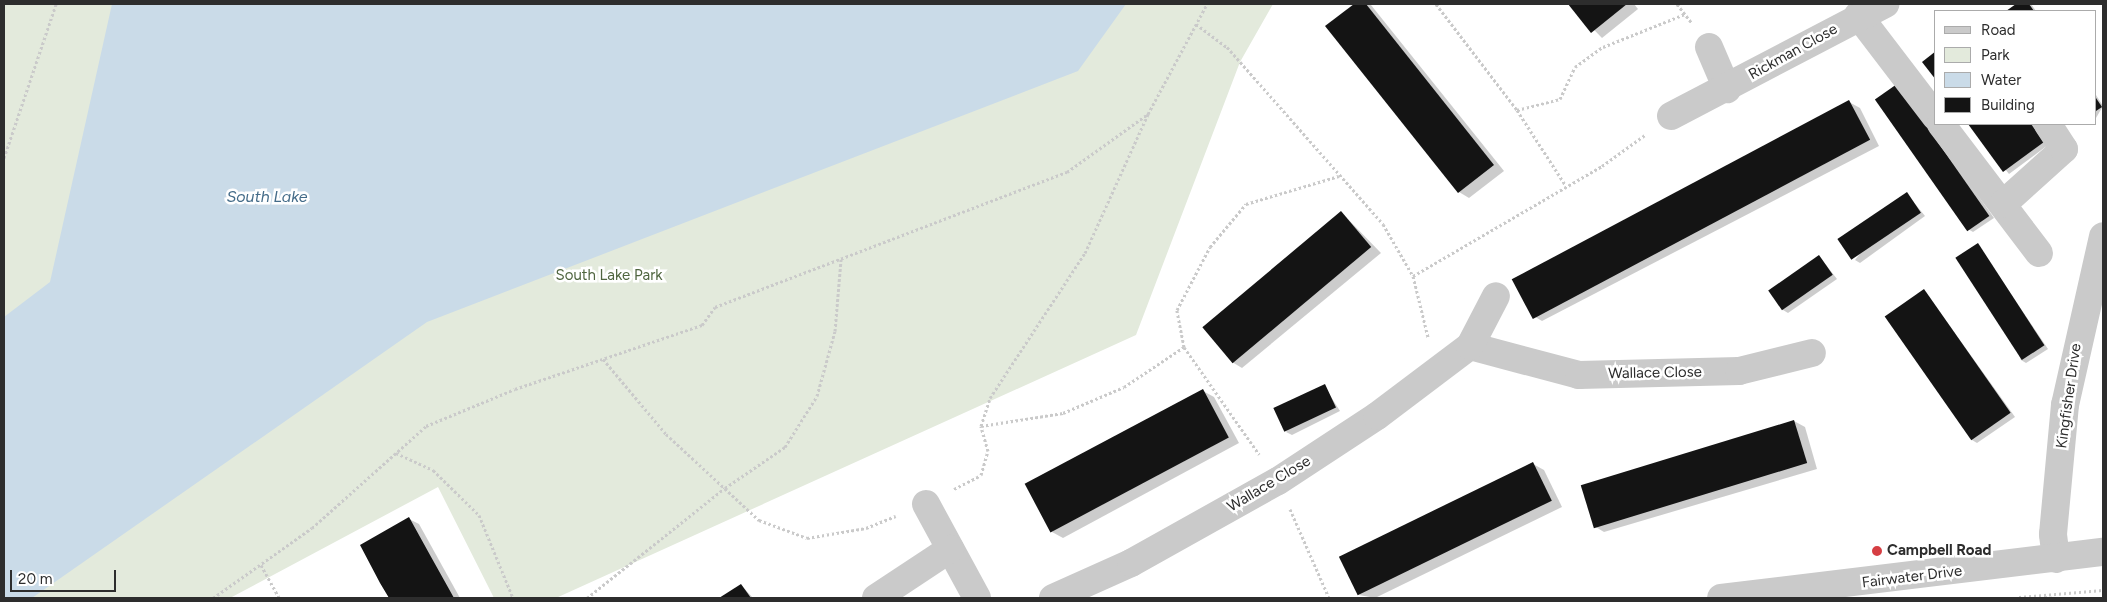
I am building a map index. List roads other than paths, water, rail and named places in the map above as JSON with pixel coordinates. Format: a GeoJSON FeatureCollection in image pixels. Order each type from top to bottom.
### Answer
{"type":"FeatureCollection","features":[{"type":"Feature","properties":{"kind":"street","name":"Rickman Close"},"geometry":{"type":"LineString","coordinates":[[1672,116],[1727,89],[1858,15],[1885,4]]}},
{"type":"Feature","properties":{"kind":"street"},"geometry":{"type":"LineString","coordinates":[[1858,15],[1934,114]]}},
{"type":"Feature","properties":{"kind":"street"},"geometry":{"type":"LineString","coordinates":[[1709,47],[1727,89]]}},
{"type":"Feature","properties":{"kind":"street"},"geometry":{"type":"LineString","coordinates":[[1942,125],[2039,253]]}},
{"type":"Feature","properties":{"kind":"street"},"geometry":{"type":"LineString","coordinates":[[2003,204],[2064,149],[2049,125]]}},
{"type":"Feature","properties":{"kind":"street","name":"Kingfisher Drive"},"geometry":{"type":"LineString","coordinates":[[2056,559],[2053,534],[2065,405],[2101,250]]}},
{"type":"Feature","properties":{"kind":"street","name":"Wallace Close"},"geometry":{"type":"LineString","coordinates":[[1053,598],[1131,562],[1278,481],[1437,372],[1470,346],[1496,296]]}},
{"type":"Feature","properties":{"kind":"street","name":"Wallace Close"},"geometry":{"type":"LineString","coordinates":[[1470,346],[1579,375],[1739,371],[1812,352]]}},
{"type":"Feature","properties":{"kind":"street"},"geometry":{"type":"LineString","coordinates":[[926,504],[977,598]]}},
{"type":"Feature","properties":{"kind":"street"},"geometry":{"type":"LineString","coordinates":[[876,598],[950,549]]}},
{"type":"Feature","properties":{"kind":"street","name":"Fairwater Drive"},"geometry":{"type":"LineString","coordinates":[[1721,598],[2103,552]]}},
{"type":"Feature","properties":{"kind":"water","name":"South Lake"},"geometry":{"type":"Polygon","coordinates":[[[112,4],[1126,4],[1078,71],[427,322],[32,598],[4,598],[4,317],[50,282],[112,4]]]}},
{"type":"Feature","properties":{"kind":"place","name":"Campbell Road"},"geometry":{"type":"Point","coordinates":[1877,551]}},
{"type":"Feature","properties":{"kind":"park label","name":"South Lake Park"},"geometry":{"type":"Point","coordinates":[609,276]}}]}
